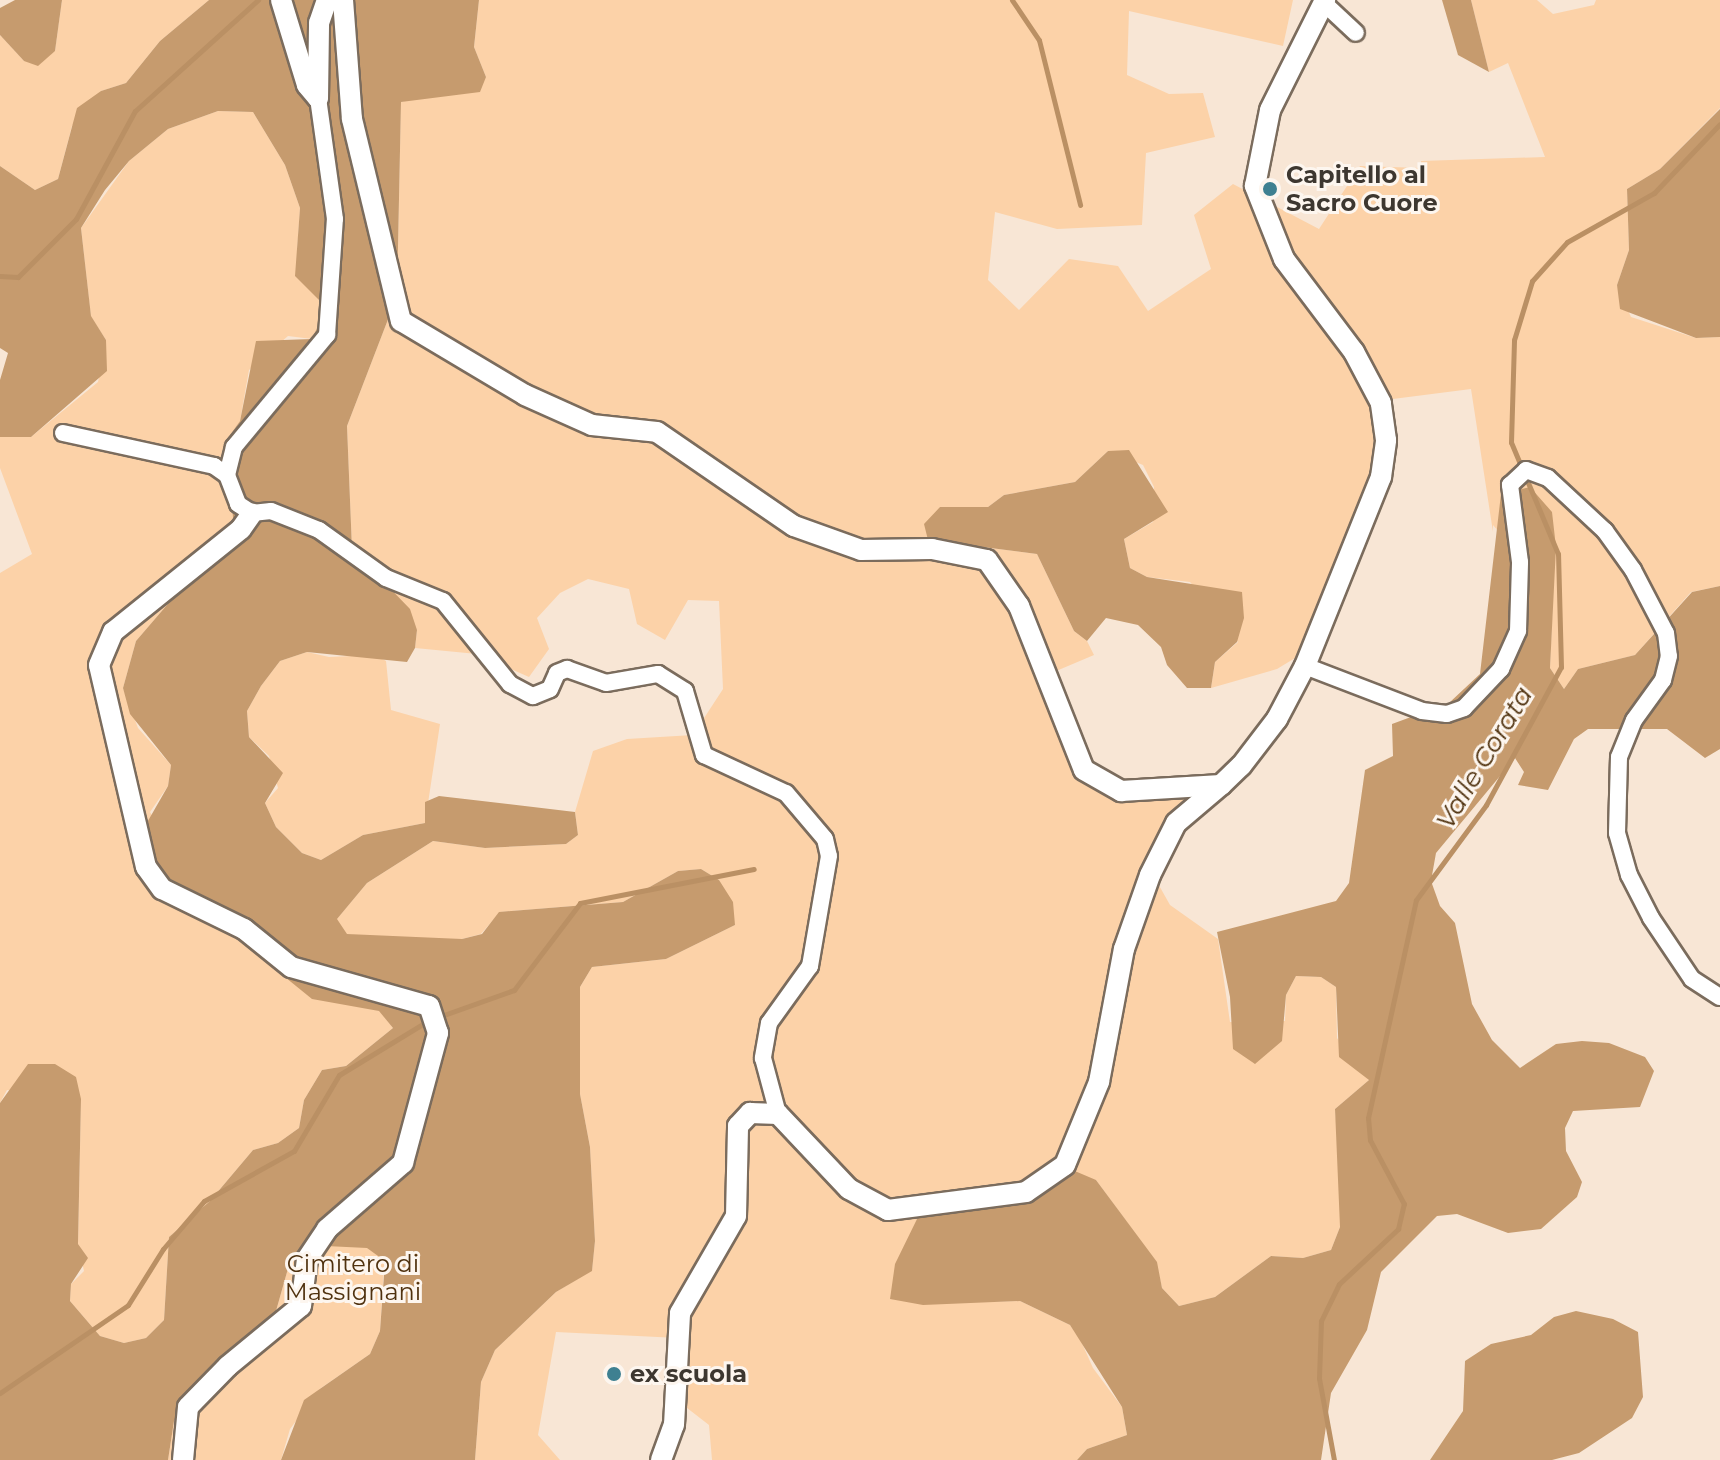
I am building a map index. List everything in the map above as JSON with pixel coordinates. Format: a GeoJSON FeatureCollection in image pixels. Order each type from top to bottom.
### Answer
{"type":"FeatureCollection","features":[{"type":"Feature","properties":{"kind":"street"},"geometry":{"type":"LineString","coordinates":[[281,0],[307,85],[318,98]]}},
{"type":"Feature","properties":{"kind":"street"},"geometry":{"type":"LineString","coordinates":[[227,475],[234,447],[327,335],[335,219],[318,98],[319,23],[327,0]]}},
{"type":"Feature","properties":{"kind":"street"},"geometry":{"type":"LineString","coordinates":[[343,0],[352,119],[401,321],[525,395],[592,425],[657,432],[794,526],[861,550],[932,549],[987,560],[1019,606],[1084,770],[1121,791],[1221,785]]}},
{"type":"Feature","properties":{"kind":"street"},"geometry":{"type":"LineString","coordinates":[[63,433],[214,466],[227,475],[238,504],[252,513],[271,511],[319,530],[386,578],[443,601],[510,684],[533,696],[550,689],[557,673],[567,669],[606,683],[658,674],[672,680],[685,691],[704,755],[786,793],[825,839],[829,856],[810,966],[769,1023],[763,1058],[778,1114],[849,1189],[888,1210],[1026,1192],[1065,1165],[1099,1082],[1124,949],[1150,875],[1176,823],[1221,785],[1277,719],[1305,666],[1375,496],[1385,421],[1354,352],[1273,241],[1255,186],[1262,135],[1280,84],[1325,2],[1356,33]]}},
{"type":"Feature","properties":{"kind":"street"},"geometry":{"type":"LineString","coordinates":[[1305,666],[1430,713],[1457,712],[1471,702],[1501,669],[1518,631],[1519,543],[1508,491],[1515,475],[1526,470],[1548,478],[1605,531],[1658,615],[1668,646],[1666,669],[1634,720],[1619,757],[1617,833],[1629,875],[1651,918],[1692,979],[1720,997]]}},
{"type":"Feature","properties":{"kind":"street"},"geometry":{"type":"LineString","coordinates":[[183,1460],[188,1407],[228,1366],[301,1306],[307,1259],[327,1229],[403,1163],[436,1029],[430,1008],[390,992],[291,967],[244,929],[162,889],[146,867],[99,665],[113,632],[241,529],[252,513]]}},
{"type":"Feature","properties":{"kind":"street"},"geometry":{"type":"LineString","coordinates":[[661,1460],[674,1425],[680,1313],[736,1216],[738,1126],[750,1113],[778,1114]]}},
{"type":"Feature","properties":{"kind":"green space"},"geometry":{"type":"Polygon","coordinates":[[[62,0],[209,0],[160,41],[126,83],[101,91],[72,126],[58,179],[35,190],[0,166],[0,35],[24,61],[55,51],[62,0]]]}},
{"type":"Feature","properties":{"kind":"green space"},"geometry":{"type":"Polygon","coordinates":[[[479,0],[1293,0],[1283,46],[1129,11],[1127,75],[1169,94],[1203,93],[1215,137],[1146,153],[1142,225],[1057,229],[995,212],[988,280],[1019,310],[1069,259],[1118,266],[1148,311],[1211,269],[1194,215],[1233,184],[1319,229],[1360,166],[1421,168],[1421,161],[1545,157],[1508,63],[1489,72],[1471,0],[1537,0],[1553,14],[1594,5],[1596,0],[1720,0],[1720,108],[1660,169],[1627,189],[1629,250],[1617,285],[1631,317],[1696,338],[1720,337],[1720,586],[1691,592],[1635,655],[1578,669],[1564,689],[1550,668],[1553,595],[1493,525],[1493,532],[1471,389],[1385,400],[1376,488],[1305,652],[1277,669],[1211,688],[1215,662],[1238,642],[1190,582],[1147,577],[1130,568],[1124,539],[1153,522],[1154,487],[1143,465],[1108,451],[1075,482],[1004,495],[988,507],[940,507],[928,540],[1037,554],[1074,631],[1087,641],[1094,655],[1042,677],[1077,770],[1112,798],[1150,793],[1190,797],[1166,842],[1147,864],[1170,905],[1218,939],[1230,1022],[1285,1021],[1286,995],[1296,976],[1321,977],[1336,987],[1337,1038],[1369,1080],[1335,1109],[1341,1177],[1340,1227],[1331,1250],[1303,1258],[1271,1256],[1215,1297],[1179,1306],[1162,1288],[1156,1262],[1096,1180],[976,1302],[1020,1301],[1070,1325],[1081,1341],[1093,1368],[1122,1407],[1127,1435],[1087,1449],[1077,1460],[712,1460],[709,1425],[669,1394],[678,1338],[556,1332],[538,1435],[560,1460],[475,1460],[481,1382],[495,1350],[556,1292],[592,1270],[595,1241],[590,1147],[580,1094],[580,987],[592,967],[666,959],[735,925],[719,880],[701,869],[678,871],[623,902],[500,912],[481,934],[462,939],[380,939],[346,934],[336,920],[367,883],[433,841],[485,848],[566,844],[578,835],[575,812],[593,751],[627,739],[693,735],[723,689],[719,601],[688,600],[665,640],[637,624],[629,589],[588,579],[560,593],[537,618],[549,649],[529,677],[477,654],[415,648],[417,630],[352,549],[347,426],[397,296],[401,102],[486,77],[474,47],[479,0]]]}},
{"type":"Feature","properties":{"kind":"green space"},"geometry":{"type":"Polygon","coordinates":[[[218,111],[253,112],[285,165],[300,208],[297,252],[319,300],[321,319],[312,339],[288,336],[249,370],[240,421],[225,442],[234,527],[136,641],[123,688],[138,728],[171,765],[168,786],[150,812],[202,904],[232,912],[241,926],[357,1005],[380,1011],[393,1028],[346,1066],[322,1070],[304,1100],[299,1128],[278,1143],[253,1150],[210,1201],[169,1237],[164,1320],[146,1338],[124,1343],[100,1336],[70,1301],[71,1284],[84,1271],[78,1244],[81,1099],[7,1090],[0,1103],[0,573],[32,554],[0,468],[0,437],[31,437],[98,382],[106,340],[91,317],[81,228],[129,161],[168,129],[218,111]]]}},
{"type":"Feature","properties":{"kind":"green space"},"geometry":{"type":"Polygon","coordinates":[[[307,652],[329,657],[375,655],[386,661],[391,710],[440,724],[425,823],[363,835],[321,860],[302,853],[276,827],[265,803],[278,788],[269,756],[249,737],[247,711],[280,661],[307,652]]]}},
{"type":"Feature","properties":{"kind":"green space","name":"Cimitero di Massignani"},"geometry":{"type":"Polygon","coordinates":[[[325,1243],[385,1249],[380,1331],[370,1354],[321,1388],[290,1429],[281,1460],[168,1460],[174,1421],[187,1399],[276,1311],[289,1265],[303,1250],[325,1243]]]}},
{"type":"Feature","properties":{"kind":"shaded area"},"geometry":{"type":"Polygon","coordinates":[[[15,0],[62,0],[55,51],[38,66],[24,61],[0,35],[0,8],[15,0]]]}},
{"type":"Feature","properties":{"kind":"shaded area"},"geometry":{"type":"Polygon","coordinates":[[[209,0],[479,0],[474,47],[486,77],[480,92],[401,102],[397,296],[347,426],[352,549],[410,609],[417,630],[415,648],[407,662],[307,652],[280,661],[247,711],[249,737],[283,773],[265,803],[276,827],[302,853],[321,860],[363,835],[425,823],[425,802],[439,796],[575,812],[578,835],[566,844],[485,848],[433,841],[367,883],[337,919],[347,934],[462,939],[482,934],[499,912],[623,902],[678,871],[701,869],[719,880],[733,902],[735,925],[666,959],[592,967],[580,987],[580,1094],[590,1147],[595,1241],[592,1271],[556,1292],[495,1350],[481,1382],[475,1460],[281,1460],[304,1400],[370,1354],[380,1331],[385,1261],[367,1248],[326,1246],[303,1250],[289,1265],[276,1311],[187,1399],[174,1421],[168,1460],[0,1460],[0,1103],[28,1064],[55,1064],[76,1077],[81,1099],[78,1244],[88,1258],[71,1284],[70,1301],[100,1336],[124,1343],[146,1338],[164,1320],[169,1237],[210,1201],[253,1150],[278,1143],[299,1128],[304,1100],[322,1070],[346,1066],[393,1028],[379,1011],[312,999],[280,973],[232,912],[158,896],[137,840],[168,786],[171,765],[130,714],[123,688],[136,641],[234,527],[225,442],[240,421],[256,341],[312,339],[321,319],[319,300],[295,276],[300,208],[285,165],[253,112],[218,111],[168,129],[129,161],[105,190],[81,228],[91,316],[106,340],[107,371],[31,437],[0,437],[0,380],[8,353],[0,348],[0,166],[35,190],[58,179],[77,108],[101,91],[126,83],[160,41],[209,0]]]}},
{"type":"Feature","properties":{"kind":"shaded area"},"geometry":{"type":"Polygon","coordinates":[[[1442,0],[1471,0],[1489,72],[1458,55],[1442,0]]]}},
{"type":"Feature","properties":{"kind":"shaded area"},"geometry":{"type":"Polygon","coordinates":[[[1720,109],[1720,337],[1696,338],[1620,309],[1617,285],[1629,250],[1627,189],[1660,169],[1720,109]]]}},
{"type":"Feature","properties":{"kind":"shaded area"},"geometry":{"type":"Polygon","coordinates":[[[1129,450],[1168,512],[1124,539],[1130,568],[1147,577],[1242,592],[1244,618],[1237,642],[1215,662],[1211,688],[1187,688],[1167,665],[1161,647],[1138,625],[1106,618],[1087,641],[1074,631],[1037,554],[928,540],[924,524],[940,507],[988,507],[1004,495],[1075,482],[1108,451],[1129,450]]]}},
{"type":"Feature","properties":{"kind":"shaded area"},"geometry":{"type":"Polygon","coordinates":[[[1530,487],[1552,512],[1556,547],[1550,668],[1564,689],[1578,669],[1635,655],[1692,592],[1720,586],[1720,749],[1705,758],[1667,729],[1588,729],[1574,739],[1548,790],[1518,785],[1524,772],[1515,758],[1436,853],[1431,881],[1440,906],[1455,923],[1472,1004],[1492,1040],[1520,1068],[1556,1044],[1582,1041],[1609,1043],[1645,1057],[1654,1071],[1640,1107],[1573,1111],[1565,1128],[1566,1151],[1582,1182],[1577,1197],[1541,1229],[1508,1233],[1457,1214],[1437,1216],[1381,1272],[1367,1330],[1331,1393],[1321,1460],[1077,1460],[1087,1449],[1127,1435],[1122,1407],[1070,1325],[1020,1301],[923,1305],[890,1299],[895,1264],[918,1217],[936,1198],[1015,1189],[1039,1170],[1063,1166],[1096,1180],[1157,1262],[1162,1288],[1179,1306],[1215,1297],[1271,1256],[1303,1258],[1331,1250],[1340,1227],[1335,1109],[1369,1080],[1339,1057],[1336,987],[1321,977],[1296,976],[1286,995],[1282,1041],[1255,1064],[1233,1049],[1230,997],[1217,932],[1336,901],[1349,883],[1365,770],[1393,756],[1392,724],[1449,703],[1480,674],[1501,494],[1530,487]]]}},
{"type":"Feature","properties":{"kind":"shaded area"},"geometry":{"type":"Polygon","coordinates":[[[1576,1311],[1613,1319],[1638,1332],[1643,1397],[1632,1418],[1579,1453],[1552,1460],[1430,1460],[1463,1411],[1465,1361],[1491,1344],[1531,1335],[1554,1317],[1576,1311]]]}},
{"type":"Feature","properties":{"kind":"waterway"},"geometry":{"type":"LineString","coordinates":[[0,276],[18,277],[76,219],[135,111],[258,0]]}},
{"type":"Feature","properties":{"kind":"waterway"},"geometry":{"type":"LineString","coordinates":[[1012,0],[1039,40],[1080,205]]}},
{"type":"Feature","properties":{"kind":"waterway","name":"Valle Corata"},"geometry":{"type":"LineString","coordinates":[[1334,1460],[1319,1378],[1321,1321],[1339,1284],[1398,1229],[1404,1204],[1370,1140],[1368,1118],[1416,900],[1486,805],[1561,667],[1558,554],[1511,442],[1514,340],[1532,281],[1567,242],[1654,193],[1720,124]]}},
{"type":"Feature","properties":{"kind":"waterway"},"geometry":{"type":"LineString","coordinates":[[438,1017],[514,990],[580,903],[754,869]]}},
{"type":"Feature","properties":{"kind":"waterway"},"geometry":{"type":"LineString","coordinates":[[0,1393],[128,1305],[163,1249],[204,1201],[294,1151],[339,1075],[429,1020]]}},
{"type":"Feature","properties":{"kind":"place","name":"Capitello al Sacro Cuore"},"geometry":{"type":"Point","coordinates":[1270,189]}},
{"type":"Feature","properties":{"kind":"place","name":"ex scuola"},"geometry":{"type":"Point","coordinates":[614,1374]}}]}
